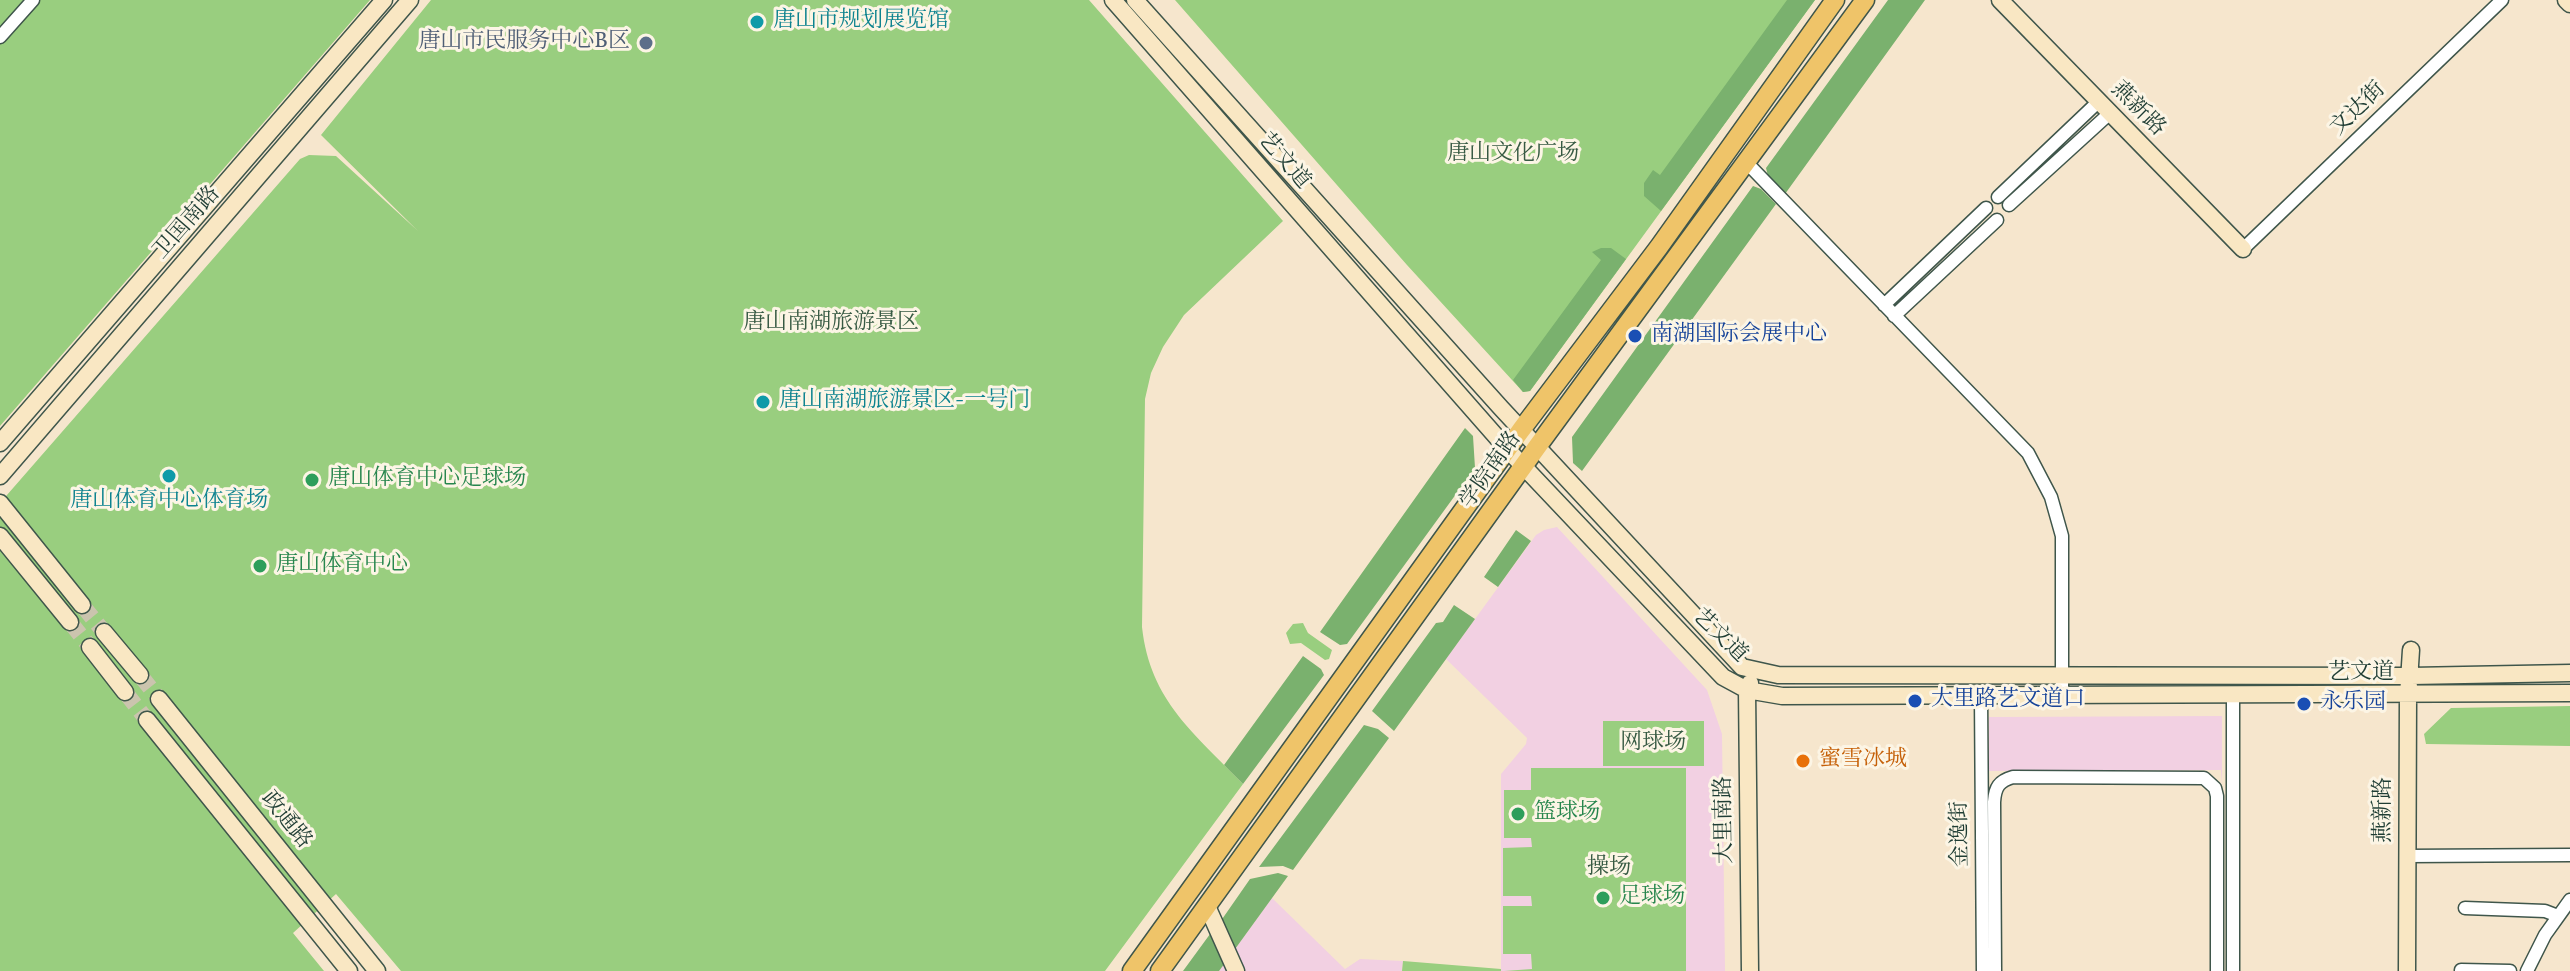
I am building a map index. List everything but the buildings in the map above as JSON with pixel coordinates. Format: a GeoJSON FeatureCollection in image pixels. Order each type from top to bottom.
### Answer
{"type":"FeatureCollection","features":[{"type":"Feature","properties":{"kind":"main road","name":"卫国南路"},"geometry":{"type":"LineString","coordinates":[[0,443],[384,0]]}},
{"type":"Feature","properties":{"kind":"main road","name":"卫国南路"},"geometry":{"type":"LineString","coordinates":[[0,476],[410,0]]}},
{"type":"Feature","properties":{"kind":"main road","name":"艺文道"},"geometry":{"type":"LineString","coordinates":[[1113,0],[1508,450],[1723,677],[1747,690],[1782,696],[2570,693]]}},
{"type":"Feature","properties":{"kind":"main road","name":"艺文道"},"geometry":{"type":"LineString","coordinates":[[1135,0],[1521,430],[1742,667],[1778,675],[2411,676],[2570,673]]}},
{"type":"Feature","properties":{"kind":"main road","name":"学院南路"},"geometry":{"type":"LineString","coordinates":[[1132,971],[1835,0]]}},
{"type":"Feature","properties":{"kind":"main road","name":"学院南路"},"geometry":{"type":"LineString","coordinates":[[1160,971],[1537,447],[1865,0]]}},
{"type":"Feature","properties":{"kind":"main road","name":"燕新路"},"geometry":{"type":"LineString","coordinates":[[2000,0],[2243,249]]}},
{"type":"Feature","properties":{"kind":"main road"},"geometry":{"type":"LineString","coordinates":[[1203,104],[1216,91]]}},
{"type":"Feature","properties":{"kind":"main road"},"geometry":{"type":"LineString","coordinates":[[304,93],[318,107]]}},
{"type":"Feature","properties":{"kind":"main road"},"geometry":{"type":"LineString","coordinates":[[0,503],[82,605]]}},
{"type":"Feature","properties":{"kind":"main road"},"geometry":{"type":"LineString","coordinates":[[0,536],[70,622]]}},
{"type":"Feature","properties":{"kind":"main road"},"geometry":{"type":"LineString","coordinates":[[104,632],[140,675]]}},
{"type":"Feature","properties":{"kind":"main road"},"geometry":{"type":"LineString","coordinates":[[90,647],[125,692]]}},
{"type":"Feature","properties":{"kind":"main road","name":"燕新路"},"geometry":{"type":"LineString","coordinates":[[2407,971],[2408,696],[2411,650]]}},
{"type":"Feature","properties":{"kind":"main road","name":"大里南路"},"geometry":{"type":"LineString","coordinates":[[1750,971],[1747,690],[1755,670]]}},
{"type":"Feature","properties":{"kind":"main road","name":"政通路"},"geometry":{"type":"LineString","coordinates":[[159,699],[377,971]]}},
{"type":"Feature","properties":{"kind":"main road","name":"政通路"},"geometry":{"type":"LineString","coordinates":[[147,720],[349,971]]}},
{"type":"Feature","properties":{"kind":"main road"},"geometry":{"type":"LineString","coordinates":[[1207,906],[1236,971]]}},
{"type":"Feature","properties":{"kind":"main road"},"geometry":{"type":"LineString","coordinates":[[328,945],[342,927]]}},
{"type":"Feature","properties":{"kind":"street"},"geometry":{"type":"LineString","coordinates":[[0,37],[33,0]]}},
{"type":"Feature","properties":{"kind":"street","name":"文达街"},"geometry":{"type":"LineString","coordinates":[[2243,249],[2502,0]]}},
{"type":"Feature","properties":{"kind":"street"},"geometry":{"type":"LineString","coordinates":[[1884,305],[1986,208],[1990,200],[2003,201],[2104,108]]}},
{"type":"Feature","properties":{"kind":"street"},"geometry":{"type":"LineString","coordinates":[[1746,162],[2028,453],[2051,497],[2062,536],[2062,696]]}},
{"type":"Feature","properties":{"kind":"street"},"geometry":{"type":"LineString","coordinates":[[1894,316],[1997,220],[2007,215],[2003,201]]}},
{"type":"Feature","properties":{"kind":"street"},"geometry":{"type":"LineString","coordinates":[[1986,208],[1997,220]]}},
{"type":"Feature","properties":{"kind":"street","name":"金逸街"},"geometry":{"type":"LineString","coordinates":[[1981,696],[1983,971]]}},
{"type":"Feature","properties":{"kind":"street"},"geometry":{"type":"LineString","coordinates":[[2233,696],[2233,971]]}},
{"type":"Feature","properties":{"kind":"street"},"geometry":{"type":"LineString","coordinates":[[1995,971],[1995,789],[2003,780],[2029,777],[2204,778],[2210,781],[2217,796],[2217,971]]}},
{"type":"Feature","properties":{"kind":"street"},"geometry":{"type":"LineString","coordinates":[[2407,856],[2570,855]]}},
{"type":"Feature","properties":{"kind":"street"},"geometry":{"type":"LineString","coordinates":[[2527,971],[2545,935],[2569,903]]}},
{"type":"Feature","properties":{"kind":"street"},"geometry":{"type":"LineString","coordinates":[[2465,908],[2545,911],[2558,916]]}},
{"type":"Feature","properties":{"kind":"street"},"geometry":{"type":"LineString","coordinates":[[2461,970],[2510,971]]}},
{"type":"Feature","properties":{"kind":"shaded area"},"geometry":{"type":"Polygon","coordinates":[[[1557,527],[1707,690],[1722,734],[1725,971],[1501,971],[1501,774],[1526,744],[1527,738],[1446,659],[1536,535],[1557,527]]]}},
{"type":"Feature","properties":{"kind":"shaded area"},"geometry":{"type":"Polygon","coordinates":[[[2222,716],[2222,786],[2221,770],[1989,771],[1989,717],[2222,716]]]}},
{"type":"Feature","properties":{"kind":"shaded area"},"geometry":{"type":"Polygon","coordinates":[[[1272,898],[1345,969],[1360,959],[1403,961],[1402,971],[1219,971],[1272,898]]]}},
{"type":"Feature","properties":{"kind":"green space"},"geometry":{"type":"Polygon","coordinates":[[[0,0],[370,0],[0,426],[0,0]]]}},
{"type":"Feature","properties":{"kind":"green space","name":"唐山南湖旅游景区"},"geometry":{"type":"Polygon","coordinates":[[[431,0],[1089,0],[1283,221],[1184,315],[1163,347],[1151,373],[1145,399],[1142,627],[1147,653],[1154,676],[1178,714],[1243,784],[1105,971],[401,971],[336,894],[293,933],[324,971],[0,971],[0,503],[300,159],[309,155],[336,156],[418,231],[321,135],[431,0]]]}},
{"type":"Feature","properties":{"kind":"green space","name":"唐山文化广场"},"geometry":{"type":"Polygon","coordinates":[[[1175,0],[1815,0],[1530,391],[1523,392],[1407,265],[1175,0]]]}},
{"type":"Feature","properties":{"kind":"green space"},"geometry":{"type":"Polygon","coordinates":[[[1787,0],[1815,0],[1661,211],[1644,196],[1644,183],[1653,170],[1660,175],[1787,0]]]}},
{"type":"Feature","properties":{"kind":"green space"},"geometry":{"type":"Polygon","coordinates":[[[1888,0],[1925,0],[1785,194],[1768,176],[1766,168],[1888,0]]]}},
{"type":"Feature","properties":{"kind":"green space"},"geometry":{"type":"Polygon","coordinates":[[[1753,186],[1761,189],[1776,204],[1582,471],[1573,463],[1572,437],[1753,186]]]}},
{"type":"Feature","properties":{"kind":"green space"},"geometry":{"type":"Polygon","coordinates":[[[1611,248],[1626,259],[1530,391],[1523,392],[1513,380],[1601,260],[1592,252],[1611,248]]]}},
{"type":"Feature","properties":{"kind":"green space"},"geometry":{"type":"Polygon","coordinates":[[[1465,428],[1473,436],[1475,468],[1347,644],[1340,645],[1320,632],[1465,428]]]}},
{"type":"Feature","properties":{"kind":"green space"},"geometry":{"type":"Polygon","coordinates":[[[1516,530],[1531,541],[1498,587],[1484,577],[1516,530]]]}},
{"type":"Feature","properties":{"kind":"green space"},"geometry":{"type":"Polygon","coordinates":[[[1454,605],[1475,619],[1394,731],[1372,711],[1436,623],[1443,622],[1454,605]]]}},
{"type":"Feature","properties":{"kind":"green space"},"geometry":{"type":"Polygon","coordinates":[[[1303,623],[1308,633],[1332,650],[1329,659],[1325,660],[1301,643],[1290,644],[1286,633],[1293,624],[1303,623]]]}},
{"type":"Feature","properties":{"kind":"green space"},"geometry":{"type":"Polygon","coordinates":[[[1303,656],[1321,669],[1324,675],[1243,784],[1224,765],[1303,656]]]}},
{"type":"Feature","properties":{"kind":"green space"},"geometry":{"type":"Polygon","coordinates":[[[2570,706],[2570,746],[2426,744],[2424,734],[2451,708],[2570,706]]]}},
{"type":"Feature","properties":{"kind":"green space","name":"网球场"},"geometry":{"type":"Polygon","coordinates":[[[1603,721],[1704,721],[1704,766],[1603,766],[1603,721]]]}},
{"type":"Feature","properties":{"kind":"green space"},"geometry":{"type":"Polygon","coordinates":[[[1364,725],[1378,729],[1389,738],[1293,870],[1283,866],[1259,867],[1364,725]]]}},
{"type":"Feature","properties":{"kind":"green space","name":"操场"},"geometry":{"type":"Polygon","coordinates":[[[1531,768],[1686,768],[1686,971],[1504,971],[1532,969],[1531,954],[1503,954],[1503,906],[1532,906],[1531,896],[1503,896],[1503,848],[1532,847],[1531,838],[1504,838],[1504,790],[1531,790],[1531,768]]]}},
{"type":"Feature","properties":{"kind":"green space"},"geometry":{"type":"Polygon","coordinates":[[[1278,873],[1288,876],[1230,956],[1218,925],[1250,879],[1278,873]]]}},
{"type":"Feature","properties":{"kind":"green space"},"geometry":{"type":"Polygon","coordinates":[[[1213,930],[1225,963],[1219,971],[1183,971],[1213,930]]]}},
{"type":"Feature","properties":{"kind":"green space"},"geometry":{"type":"Polygon","coordinates":[[[1403,961],[1501,969],[1501,971],[1402,971],[1403,961]]]}},
{"type":"Feature","properties":{"kind":"tunnel"},"geometry":{"type":"LineString","coordinates":[[82,605],[104,632]]}},
{"type":"Feature","properties":{"kind":"tunnel"},"geometry":{"type":"LineString","coordinates":[[70,622],[90,647]]}},
{"type":"Feature","properties":{"kind":"tunnel"},"geometry":{"type":"LineString","coordinates":[[140,675],[159,699]]}},
{"type":"Feature","properties":{"kind":"tunnel"},"geometry":{"type":"LineString","coordinates":[[125,692],[147,720]]}},
{"type":"Feature","properties":{"kind":"place","name":"唐山市规划展览馆"},"geometry":{"type":"Point","coordinates":[757,22]}},
{"type":"Feature","properties":{"kind":"place","name":"唐山市民服务中心B区"},"geometry":{"type":"Point","coordinates":[646,43]}},
{"type":"Feature","properties":{"kind":"place","name":"南湖国际会展中心"},"geometry":{"type":"Point","coordinates":[1635,336]}},
{"type":"Feature","properties":{"kind":"place","name":"唐山南湖旅游景区-一号门"},"geometry":{"type":"Point","coordinates":[763,402]}},
{"type":"Feature","properties":{"kind":"place","name":"唐山体育中心体育场"},"geometry":{"type":"Point","coordinates":[169,476]}},
{"type":"Feature","properties":{"kind":"place","name":"唐山体育中心足球场"},"geometry":{"type":"Point","coordinates":[312,480]}},
{"type":"Feature","properties":{"kind":"place","name":"唐山体育中心"},"geometry":{"type":"Point","coordinates":[260,566]}},
{"type":"Feature","properties":{"kind":"place","name":"大里路艺文道口"},"geometry":{"type":"Point","coordinates":[1915,701]}},
{"type":"Feature","properties":{"kind":"place","name":"永乐园"},"geometry":{"type":"Point","coordinates":[2304,704]}},
{"type":"Feature","properties":{"kind":"place","name":"蜜雪冰城"},"geometry":{"type":"Point","coordinates":[1803,761]}},
{"type":"Feature","properties":{"kind":"place","name":"篮球场"},"geometry":{"type":"Point","coordinates":[1518,814]}},
{"type":"Feature","properties":{"kind":"place","name":"足球场"},"geometry":{"type":"Point","coordinates":[1603,898]}}]}
